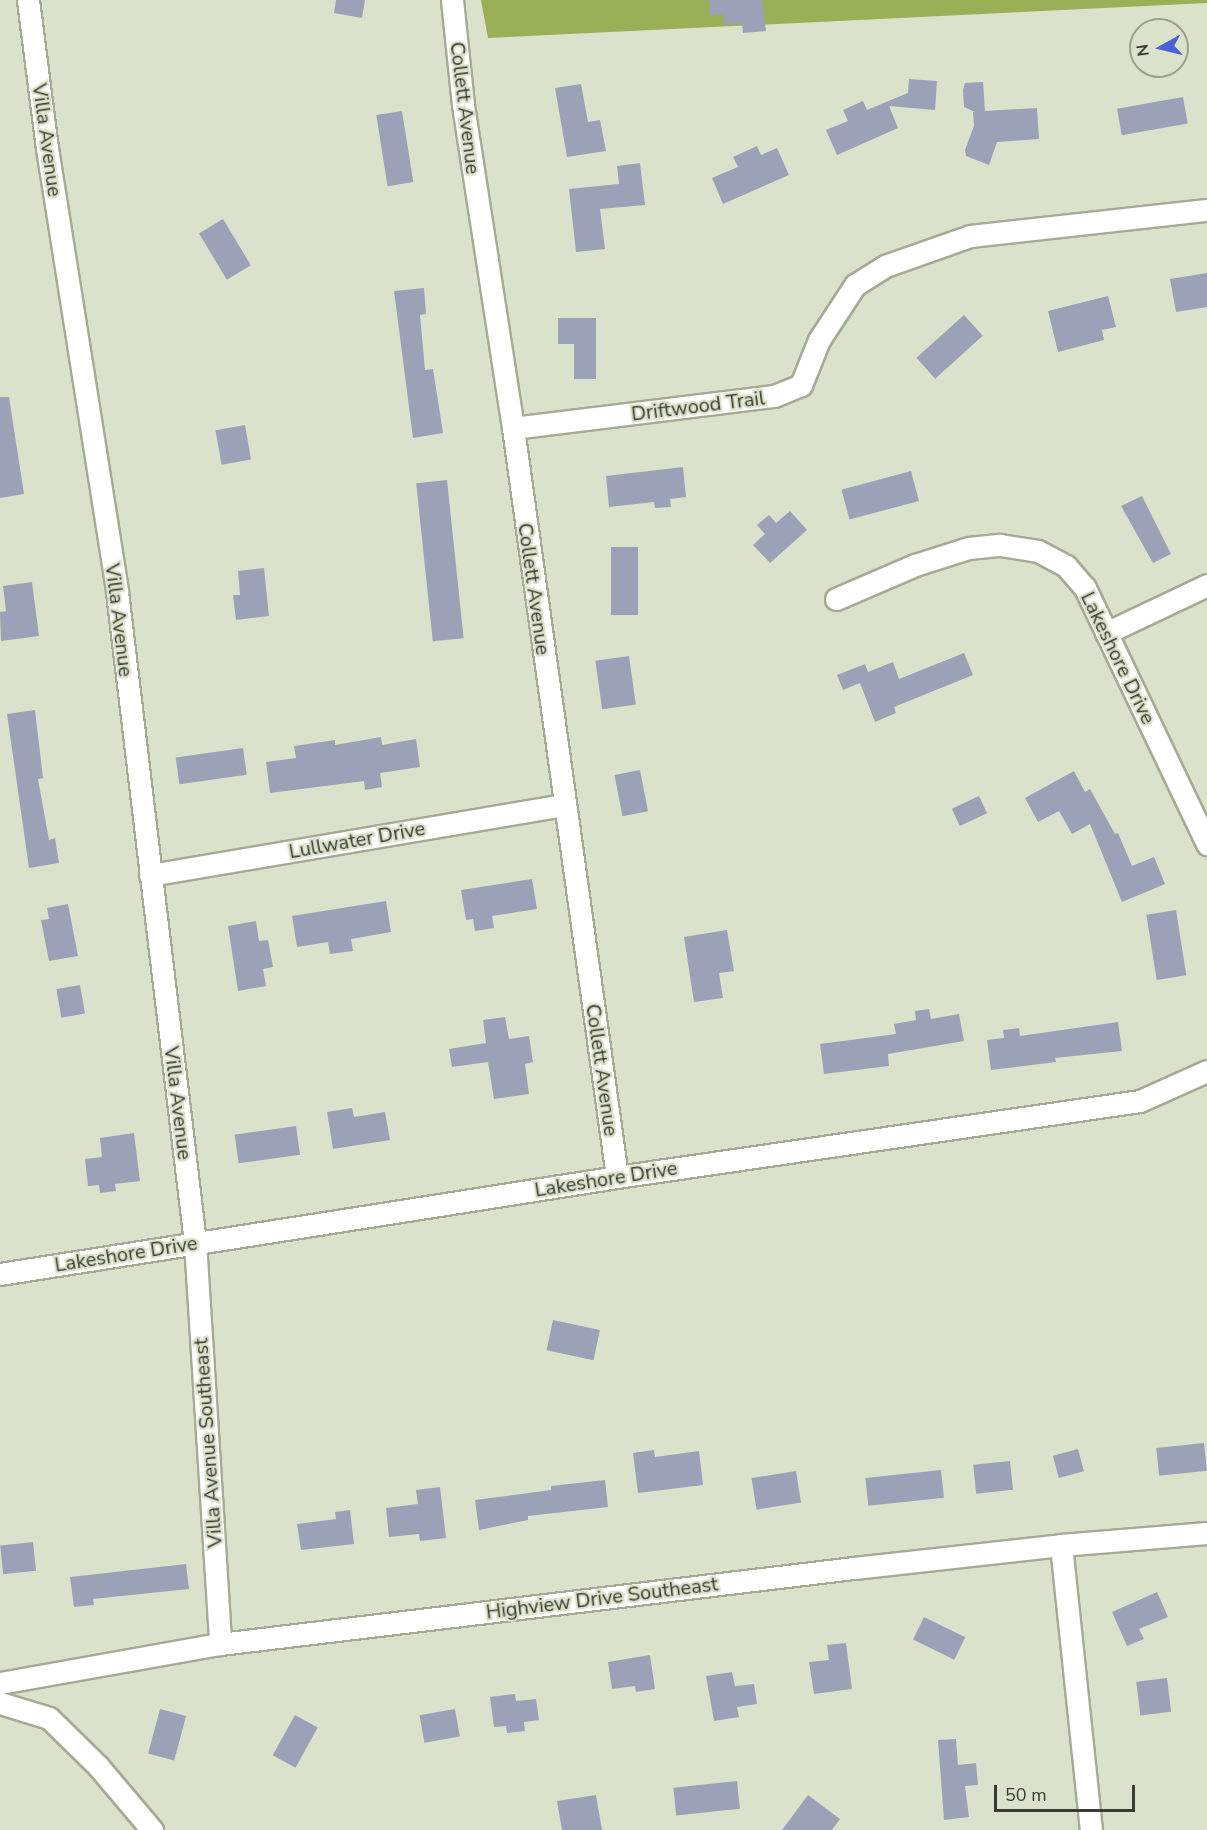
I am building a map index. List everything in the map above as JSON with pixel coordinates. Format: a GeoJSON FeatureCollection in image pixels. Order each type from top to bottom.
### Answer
{"type":"FeatureCollection","features":[{"type":"Feature","properties":{"kind":"street","name":"Villa Avenue"},"geometry":{"type":"LineString","coordinates":[[28,0],[47,148],[117,592],[195,1242]]}},
{"type":"Feature","properties":{"kind":"street","name":"Collett Avenue"},"geometry":{"type":"LineString","coordinates":[[452,0],[463,105],[513,428],[617,1177]]}},
{"type":"Feature","properties":{"kind":"street","name":"Driftwood Trail"},"geometry":{"type":"LineString","coordinates":[[513,428],[774,396],[801,385],[819,340],[855,285],[885,266],[970,236],[1207,210]]}},
{"type":"Feature","properties":{"kind":"street","name":"Lakeshore Drive"},"geometry":{"type":"LineString","coordinates":[[836,599],[915,566],[969,548],[1000,545],[1038,551],[1066,566],[1085,588],[1207,844]]}},
{"type":"Feature","properties":{"kind":"street"},"geometry":{"type":"LineString","coordinates":[[1106,633],[1207,585]]}},
{"type":"Feature","properties":{"kind":"street","name":"Lullwater Drive"},"geometry":{"type":"LineString","coordinates":[[150,875],[564,805]]}},
{"type":"Feature","properties":{"kind":"street","name":"Lakeshore Drive"},"geometry":{"type":"LineString","coordinates":[[0,1274],[617,1177],[1140,1101],[1207,1071]]}},
{"type":"Feature","properties":{"kind":"street","name":"Villa Avenue Southeast"},"geometry":{"type":"LineString","coordinates":[[195,1242],[220,1644]]}},
{"type":"Feature","properties":{"kind":"street","name":"Highview Drive Southeast"},"geometry":{"type":"LineString","coordinates":[[0,1683],[220,1644],[1061,1545],[1207,1533]]}},
{"type":"Feature","properties":{"kind":"street"},"geometry":{"type":"LineString","coordinates":[[1061,1545],[1091,1830]]}},
{"type":"Feature","properties":{"kind":"street"},"geometry":{"type":"LineString","coordinates":[[0,1703],[49,1718],[98,1766],[152,1830]]}},
{"type":"Feature","properties":{"kind":"green space"},"geometry":{"type":"Polygon","coordinates":[[[481,0],[1207,0],[1207,3],[488,38],[481,0]]]}},
{"type":"Feature","properties":{"kind":"building"},"geometry":{"type":"Polygon","coordinates":[[[336,0],[365,0],[362,18],[334,13],[336,0]]]}},
{"type":"Feature","properties":{"kind":"building"},"geometry":{"type":"Polygon","coordinates":[[[709,0],[762,0],[766,31],[743,33],[742,23],[725,25],[723,14],[710,16],[709,0]]]}},
{"type":"Feature","properties":{"kind":"building"},"geometry":{"type":"Polygon","coordinates":[[[909,79],[937,81],[935,110],[889,106],[898,128],[837,155],[826,130],[848,121],[843,110],[863,101],[867,110],[908,93],[909,79]]]}},
{"type":"Feature","properties":{"kind":"building"},"geometry":{"type":"Polygon","coordinates":[[[983,82],[985,111],[1037,108],[1039,139],[997,142],[989,165],[966,156],[965,150],[974,126],[973,112],[975,112],[964,107],[963,90],[965,83],[983,82]]]}},
{"type":"Feature","properties":{"kind":"building"},"geometry":{"type":"Polygon","coordinates":[[[581,84],[588,122],[600,120],[606,151],[567,157],[555,88],[581,84]]]}},
{"type":"Feature","properties":{"kind":"building"},"geometry":{"type":"Polygon","coordinates":[[[1183,97],[1188,124],[1122,135],[1117,109],[1183,97]]]}},
{"type":"Feature","properties":{"kind":"building"},"geometry":{"type":"Polygon","coordinates":[[[402,111],[413,182],[388,186],[376,115],[402,111]]]}},
{"type":"Feature","properties":{"kind":"building"},"geometry":{"type":"Polygon","coordinates":[[[757,146],[761,155],[777,148],[789,175],[723,204],[712,178],[738,167],[733,157],[757,146]]]}},
{"type":"Feature","properties":{"kind":"building"},"geometry":{"type":"Polygon","coordinates":[[[640,163],[645,205],[600,209],[605,249],[576,252],[569,189],[619,184],[617,166],[640,163]]]}},
{"type":"Feature","properties":{"kind":"building"},"geometry":{"type":"Polygon","coordinates":[[[223,219],[251,265],[227,280],[199,233],[223,219]]]}},
{"type":"Feature","properties":{"kind":"building"},"geometry":{"type":"Polygon","coordinates":[[[1207,273],[1207,307],[1176,312],[1170,279],[1207,273]]]}},
{"type":"Feature","properties":{"kind":"building"},"geometry":{"type":"Polygon","coordinates":[[[424,288],[426,314],[420,315],[425,370],[433,369],[443,433],[413,438],[394,291],[424,288]]]}},
{"type":"Feature","properties":{"kind":"building"},"geometry":{"type":"Polygon","coordinates":[[[1108,296],[1116,327],[1102,330],[1104,340],[1058,352],[1048,311],[1108,296]]]}},
{"type":"Feature","properties":{"kind":"building"},"geometry":{"type":"Polygon","coordinates":[[[964,315],[983,336],[935,379],[916,358],[964,315]]]}},
{"type":"Feature","properties":{"kind":"building"},"geometry":{"type":"Polygon","coordinates":[[[558,318],[596,318],[596,379],[574,379],[574,344],[558,344],[558,318]]]}},
{"type":"Feature","properties":{"kind":"building"},"geometry":{"type":"Polygon","coordinates":[[[0,397],[9,397],[24,494],[0,498],[0,397]]]}},
{"type":"Feature","properties":{"kind":"building"},"geometry":{"type":"Polygon","coordinates":[[[245,425],[251,459],[222,465],[215,430],[245,425]]]}},
{"type":"Feature","properties":{"kind":"building"},"geometry":{"type":"Polygon","coordinates":[[[683,467],[686,497],[670,499],[671,507],[655,508],[654,502],[609,507],[606,476],[683,467]]]}},
{"type":"Feature","properties":{"kind":"building"},"geometry":{"type":"Polygon","coordinates":[[[911,471],[919,501],[849,520],[841,490],[911,471]]]}},
{"type":"Feature","properties":{"kind":"building"},"geometry":{"type":"Polygon","coordinates":[[[447,480],[464,638],[433,641],[416,483],[447,480]]]}},
{"type":"Feature","properties":{"kind":"building"},"geometry":{"type":"Polygon","coordinates":[[[1142,496],[1171,554],[1153,563],[1121,506],[1142,496]]]}},
{"type":"Feature","properties":{"kind":"building"},"geometry":{"type":"Polygon","coordinates":[[[790,511],[807,530],[770,563],[753,545],[765,534],[757,525],[769,515],[776,523],[790,511]]]}},
{"type":"Feature","properties":{"kind":"building"},"geometry":{"type":"Polygon","coordinates":[[[611,547],[638,547],[638,615],[611,615],[611,547]]]}},
{"type":"Feature","properties":{"kind":"building"},"geometry":{"type":"Polygon","coordinates":[[[264,568],[269,616],[236,620],[233,595],[240,595],[238,571],[264,568]]]}},
{"type":"Feature","properties":{"kind":"building"},"geometry":{"type":"Polygon","coordinates":[[[32,582],[39,636],[1,641],[0,612],[6,611],[3,586],[32,582]]]}},
{"type":"Feature","properties":{"kind":"building"},"geometry":{"type":"Polygon","coordinates":[[[964,653],[973,675],[894,707],[896,713],[875,722],[860,683],[843,690],[837,675],[865,664],[868,672],[893,662],[899,679],[964,653]]]}},
{"type":"Feature","properties":{"kind":"building"},"geometry":{"type":"Polygon","coordinates":[[[629,656],[636,705],[602,709],[595,661],[629,656]]]}},
{"type":"Feature","properties":{"kind":"building"},"geometry":{"type":"Polygon","coordinates":[[[35,710],[43,778],[38,779],[49,840],[55,838],[59,863],[29,868],[7,714],[35,710]]]}},
{"type":"Feature","properties":{"kind":"building"},"geometry":{"type":"Polygon","coordinates":[[[381,737],[382,745],[416,739],[420,767],[380,773],[382,787],[365,790],[364,781],[270,793],[266,762],[296,758],[294,746],[335,740],[335,745],[381,737]]]}},
{"type":"Feature","properties":{"kind":"building"},"geometry":{"type":"Polygon","coordinates":[[[243,748],[247,775],[179,784],[176,757],[243,748]]]}},
{"type":"Feature","properties":{"kind":"building"},"geometry":{"type":"Polygon","coordinates":[[[640,770],[648,811],[622,816],[614,775],[640,770]]]}},
{"type":"Feature","properties":{"kind":"building"},"geometry":{"type":"Polygon","coordinates":[[[1074,771],[1085,792],[1090,789],[1115,834],[1118,833],[1132,866],[1154,857],[1165,884],[1122,902],[1090,824],[1072,834],[1059,811],[1038,822],[1025,798],[1074,771]]]}},
{"type":"Feature","properties":{"kind":"building"},"geometry":{"type":"Polygon","coordinates":[[[979,796],[987,813],[960,826],[952,809],[979,796]]]}},
{"type":"Feature","properties":{"kind":"building"},"geometry":{"type":"Polygon","coordinates":[[[532,879],[537,909],[492,916],[494,928],[475,931],[473,919],[466,920],[461,890],[532,879]]]}},
{"type":"Feature","properties":{"kind":"building"},"geometry":{"type":"Polygon","coordinates":[[[386,901],[391,932],[351,939],[353,951],[330,954],[328,942],[297,947],[292,916],[386,901]]]}},
{"type":"Feature","properties":{"kind":"building"},"geometry":{"type":"Polygon","coordinates":[[[68,904],[78,956],[49,961],[41,920],[49,919],[47,908],[68,904]]]}},
{"type":"Feature","properties":{"kind":"building"},"geometry":{"type":"Polygon","coordinates":[[[1176,910],[1186,975],[1157,980],[1146,915],[1176,910]]]}},
{"type":"Feature","properties":{"kind":"building"},"geometry":{"type":"Polygon","coordinates":[[[256,921],[259,941],[268,940],[273,967],[263,969],[266,986],[238,991],[228,926],[256,921]]]}},
{"type":"Feature","properties":{"kind":"building"},"geometry":{"type":"Polygon","coordinates":[[[727,930],[734,971],[719,973],[723,998],[694,1002],[684,937],[727,930]]]}},
{"type":"Feature","properties":{"kind":"building"},"geometry":{"type":"Polygon","coordinates":[[[80,985],[85,1014],[61,1018],[56,989],[80,985]]]}},
{"type":"Feature","properties":{"kind":"building"},"geometry":{"type":"Polygon","coordinates":[[[929,1009],[931,1019],[959,1014],[964,1041],[888,1054],[889,1066],[824,1074],[820,1044],[896,1034],[894,1024],[916,1020],[915,1011],[929,1009]]]}},
{"type":"Feature","properties":{"kind":"building"},"geometry":{"type":"Polygon","coordinates":[[[505,1017],[509,1039],[529,1036],[533,1062],[525,1064],[529,1094],[494,1099],[488,1062],[452,1067],[449,1049],[486,1043],[483,1020],[505,1017]]]}},
{"type":"Feature","properties":{"kind":"building"},"geometry":{"type":"Polygon","coordinates":[[[1118,1022],[1122,1051],[1055,1058],[1056,1062],[991,1070],[987,1040],[1004,1038],[1003,1030],[1019,1028],[1020,1036],[1118,1022]]]}},
{"type":"Feature","properties":{"kind":"building"},"geometry":{"type":"Polygon","coordinates":[[[352,1108],[354,1117],[385,1112],[390,1140],[333,1149],[327,1112],[352,1108]]]}},
{"type":"Feature","properties":{"kind":"building"},"geometry":{"type":"Polygon","coordinates":[[[296,1126],[300,1155],[239,1163],[235,1135],[296,1126]]]}},
{"type":"Feature","properties":{"kind":"building"},"geometry":{"type":"Polygon","coordinates":[[[134,1133],[140,1181],[115,1184],[116,1191],[100,1193],[99,1185],[88,1186],[85,1159],[102,1157],[100,1138],[134,1133]]]}},
{"type":"Feature","properties":{"kind":"building"},"geometry":{"type":"Polygon","coordinates":[[[553,1320],[600,1330],[594,1360],[547,1350],[553,1320]]]}},
{"type":"Feature","properties":{"kind":"building"},"geometry":{"type":"Polygon","coordinates":[[[1204,1443],[1207,1471],[1159,1476],[1156,1448],[1204,1443]]]}},
{"type":"Feature","properties":{"kind":"building"},"geometry":{"type":"Polygon","coordinates":[[[1078,1449],[1084,1471],[1059,1478],[1053,1456],[1078,1449]]]}},
{"type":"Feature","properties":{"kind":"building"},"geometry":{"type":"Polygon","coordinates":[[[654,1450],[655,1457],[699,1451],[703,1485],[638,1493],[633,1453],[654,1450]]]}},
{"type":"Feature","properties":{"kind":"building"},"geometry":{"type":"Polygon","coordinates":[[[1010,1461],[1013,1490],[976,1494],[973,1465],[1010,1461]]]}},
{"type":"Feature","properties":{"kind":"building"},"geometry":{"type":"Polygon","coordinates":[[[941,1470],[944,1498],[868,1506],[865,1478],[941,1470]]]}},
{"type":"Feature","properties":{"kind":"building"},"geometry":{"type":"Polygon","coordinates":[[[796,1471],[801,1503],[757,1510],[752,1478],[796,1471]]]}},
{"type":"Feature","properties":{"kind":"building"},"geometry":{"type":"Polygon","coordinates":[[[605,1480],[608,1507],[528,1516],[528,1520],[479,1530],[475,1500],[551,1490],[551,1486],[605,1480]]]}},
{"type":"Feature","properties":{"kind":"building"},"geometry":{"type":"Polygon","coordinates":[[[440,1487],[446,1538],[420,1541],[419,1534],[389,1537],[386,1508],[418,1504],[416,1490],[440,1487]]]}},
{"type":"Feature","properties":{"kind":"building"},"geometry":{"type":"Polygon","coordinates":[[[350,1510],[354,1544],[301,1550],[297,1524],[336,1519],[335,1512],[350,1510]]]}},
{"type":"Feature","properties":{"kind":"building"},"geometry":{"type":"Polygon","coordinates":[[[33,1542],[36,1571],[3,1574],[0,1545],[33,1542]]]}},
{"type":"Feature","properties":{"kind":"building"},"geometry":{"type":"Polygon","coordinates":[[[186,1564],[189,1589],[93,1599],[94,1605],[74,1607],[70,1577],[186,1564]]]}},
{"type":"Feature","properties":{"kind":"building"},"geometry":{"type":"Polygon","coordinates":[[[1157,1592],[1168,1617],[1139,1629],[1144,1639],[1127,1646],[1112,1612],[1157,1592]]]}},
{"type":"Feature","properties":{"kind":"building"},"geometry":{"type":"Polygon","coordinates":[[[924,1617],[965,1637],[954,1660],[913,1639],[924,1617]]]}},
{"type":"Feature","properties":{"kind":"building"},"geometry":{"type":"Polygon","coordinates":[[[846,1643],[852,1689],[814,1694],[809,1662],[829,1660],[827,1645],[846,1643]]]}},
{"type":"Feature","properties":{"kind":"building"},"geometry":{"type":"Polygon","coordinates":[[[650,1655],[655,1689],[636,1692],[635,1686],[612,1689],[608,1662],[650,1655]]]}},
{"type":"Feature","properties":{"kind":"building"},"geometry":{"type":"Polygon","coordinates":[[[732,1672],[735,1686],[754,1684],[757,1704],[737,1707],[739,1717],[714,1721],[706,1676],[732,1672]]]}},
{"type":"Feature","properties":{"kind":"building"},"geometry":{"type":"Polygon","coordinates":[[[1167,1678],[1171,1712],[1140,1716],[1136,1682],[1167,1678]]]}},
{"type":"Feature","properties":{"kind":"building"},"geometry":{"type":"Polygon","coordinates":[[[515,1694],[516,1701],[536,1699],[539,1720],[524,1722],[525,1731],[507,1733],[506,1726],[494,1727],[490,1697],[515,1694]]]}},
{"type":"Feature","properties":{"kind":"building"},"geometry":{"type":"Polygon","coordinates":[[[160,1709],[186,1716],[174,1760],[148,1753],[160,1709]]]}},
{"type":"Feature","properties":{"kind":"building"},"geometry":{"type":"Polygon","coordinates":[[[455,1709],[460,1737],[424,1743],[420,1715],[455,1709]]]}},
{"type":"Feature","properties":{"kind":"building"},"geometry":{"type":"Polygon","coordinates":[[[295,1715],[318,1728],[295,1768],[273,1755],[295,1715]]]}},
{"type":"Feature","properties":{"kind":"building"},"geometry":{"type":"Polygon","coordinates":[[[956,1739],[958,1765],[976,1763],[978,1785],[965,1786],[969,1817],[944,1820],[938,1740],[956,1739]]]}},
{"type":"Feature","properties":{"kind":"building"},"geometry":{"type":"Polygon","coordinates":[[[737,1781],[740,1809],[676,1816],[673,1788],[737,1781]]]}},
{"type":"Feature","properties":{"kind":"building"},"geometry":{"type":"Polygon","coordinates":[[[596,1795],[602,1830],[562,1830],[557,1801],[596,1795]]]}},
{"type":"Feature","properties":{"kind":"building"},"geometry":{"type":"Polygon","coordinates":[[[808,1795],[840,1819],[832,1830],[782,1830],[808,1795]]]}}]}
